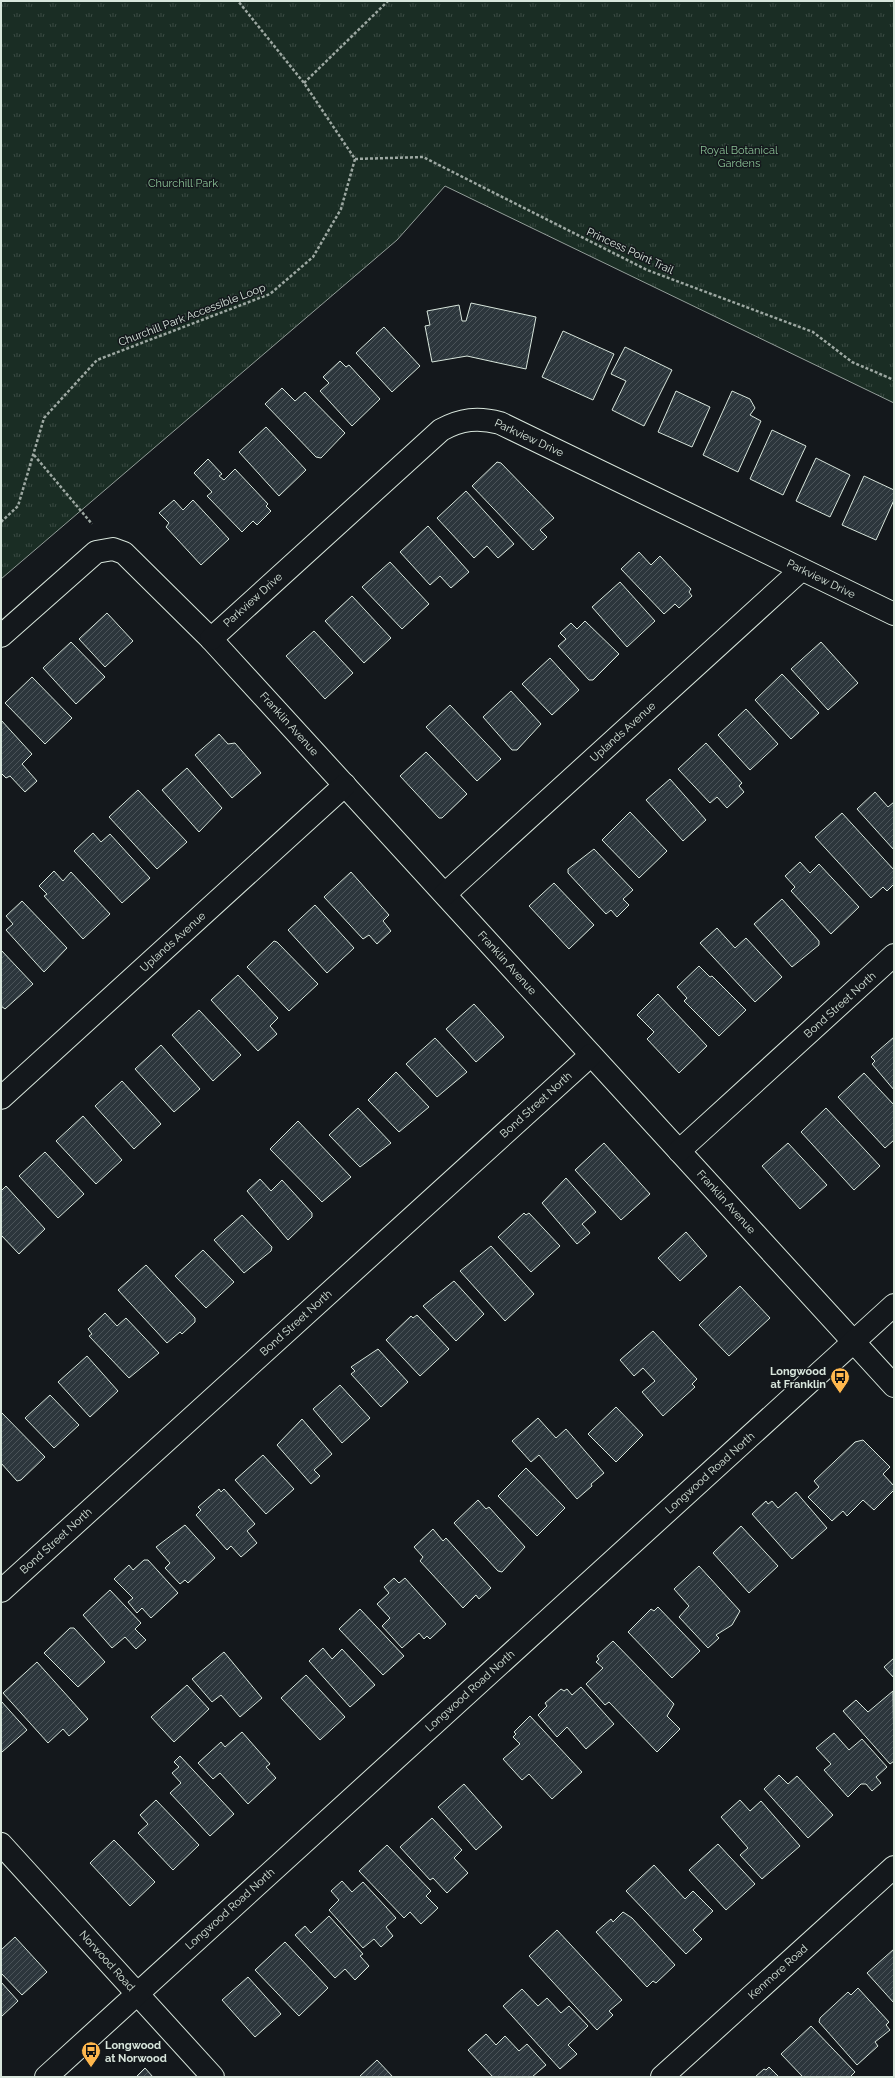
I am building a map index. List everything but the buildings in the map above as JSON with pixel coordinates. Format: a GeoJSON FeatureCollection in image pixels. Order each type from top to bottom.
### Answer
{"type":"FeatureCollection","features":[{"type":"Feature","properties":{"kind":"street","name":"Parkview Drive"},"geometry":{"type":"LineString","coordinates":[[211,638],[441,430],[453,423],[470,419],[484,419],[500,423],[894,614]]}},
{"type":"Feature","properties":{"kind":"street"},"geometry":{"type":"LineString","coordinates":[[1,636],[96,552],[113,549]]}},
{"type":"Feature","properties":{"kind":"street","name":"Franklin Avenue"},"geometry":{"type":"LineString","coordinates":[[113,549],[124,553],[211,638],[894,1386]]}},
{"type":"Feature","properties":{"kind":"street","name":"Uplands Avenue"},"geometry":{"type":"LineString","coordinates":[[444,894],[801,570]]}},
{"type":"Feature","properties":{"kind":"street","name":"Uplands Avenue"},"geometry":{"type":"LineString","coordinates":[[1,1098],[345,785]]}},
{"type":"Feature","properties":{"kind":"street","name":"Bond Street North"},"geometry":{"type":"LineString","coordinates":[[679,1151],[894,955]]}},
{"type":"Feature","properties":{"kind":"street","name":"Bond Street North"},"geometry":{"type":"LineString","coordinates":[[1,1591],[591,1055]]}},
{"type":"Feature","properties":{"kind":"street","name":"Longwood Road North"},"geometry":{"type":"LineString","coordinates":[[46,2077],[894,1306]]}},
{"type":"Feature","properties":{"kind":"street","name":"Norwood Road"},"geometry":{"type":"LineString","coordinates":[[1,1844],[213,2077]]}},
{"type":"Feature","properties":{"kind":"street","name":"Kenmore Road"},"geometry":{"type":"LineString","coordinates":[[662,2077],[894,1867]]}},
{"type":"Feature","properties":{"kind":"path"},"geometry":{"type":"LineString","coordinates":[[238,1],[304,83],[356,159]]}},
{"type":"Feature","properties":{"kind":"path"},"geometry":{"type":"LineString","coordinates":[[304,83],[388,1]]}},
{"type":"Feature","properties":{"kind":"path","name":"Princess Point Trail"},"geometry":{"type":"LineString","coordinates":[[356,159],[423,157],[647,270],[813,332],[852,362],[894,380]]}},
{"type":"Feature","properties":{"kind":"path","name":"Churchill Park Accessible Loop"},"geometry":{"type":"LineString","coordinates":[[1,522],[18,506],[44,418],[97,360],[270,294],[313,257],[341,209],[356,159]]}},
{"type":"Feature","properties":{"kind":"path"},"geometry":{"type":"LineString","coordinates":[[34,455],[113,549]]}},
{"type":"Feature","properties":{"kind":"green space"},"geometry":{"type":"Polygon","coordinates":[[[1,1],[894,1],[894,403],[445,186],[397,240],[1,579],[1,1]]]}},
{"type":"Feature","properties":{"kind":"place","name":"Longwood at Franklin"},"geometry":{"type":"Point","coordinates":[840,1394]}},
{"type":"Feature","properties":{"kind":"place","name":"Longwood at Norwood"},"geometry":{"type":"Point","coordinates":[91,2068]}},
{"type":"Feature","properties":{"kind":"park label","name":"Royal Botanical Gardens"},"geometry":{"type":"Point","coordinates":[739,156]}},
{"type":"Feature","properties":{"kind":"park label","name":"Churchill Park"},"geometry":{"type":"Point","coordinates":[183,183]}}]}
